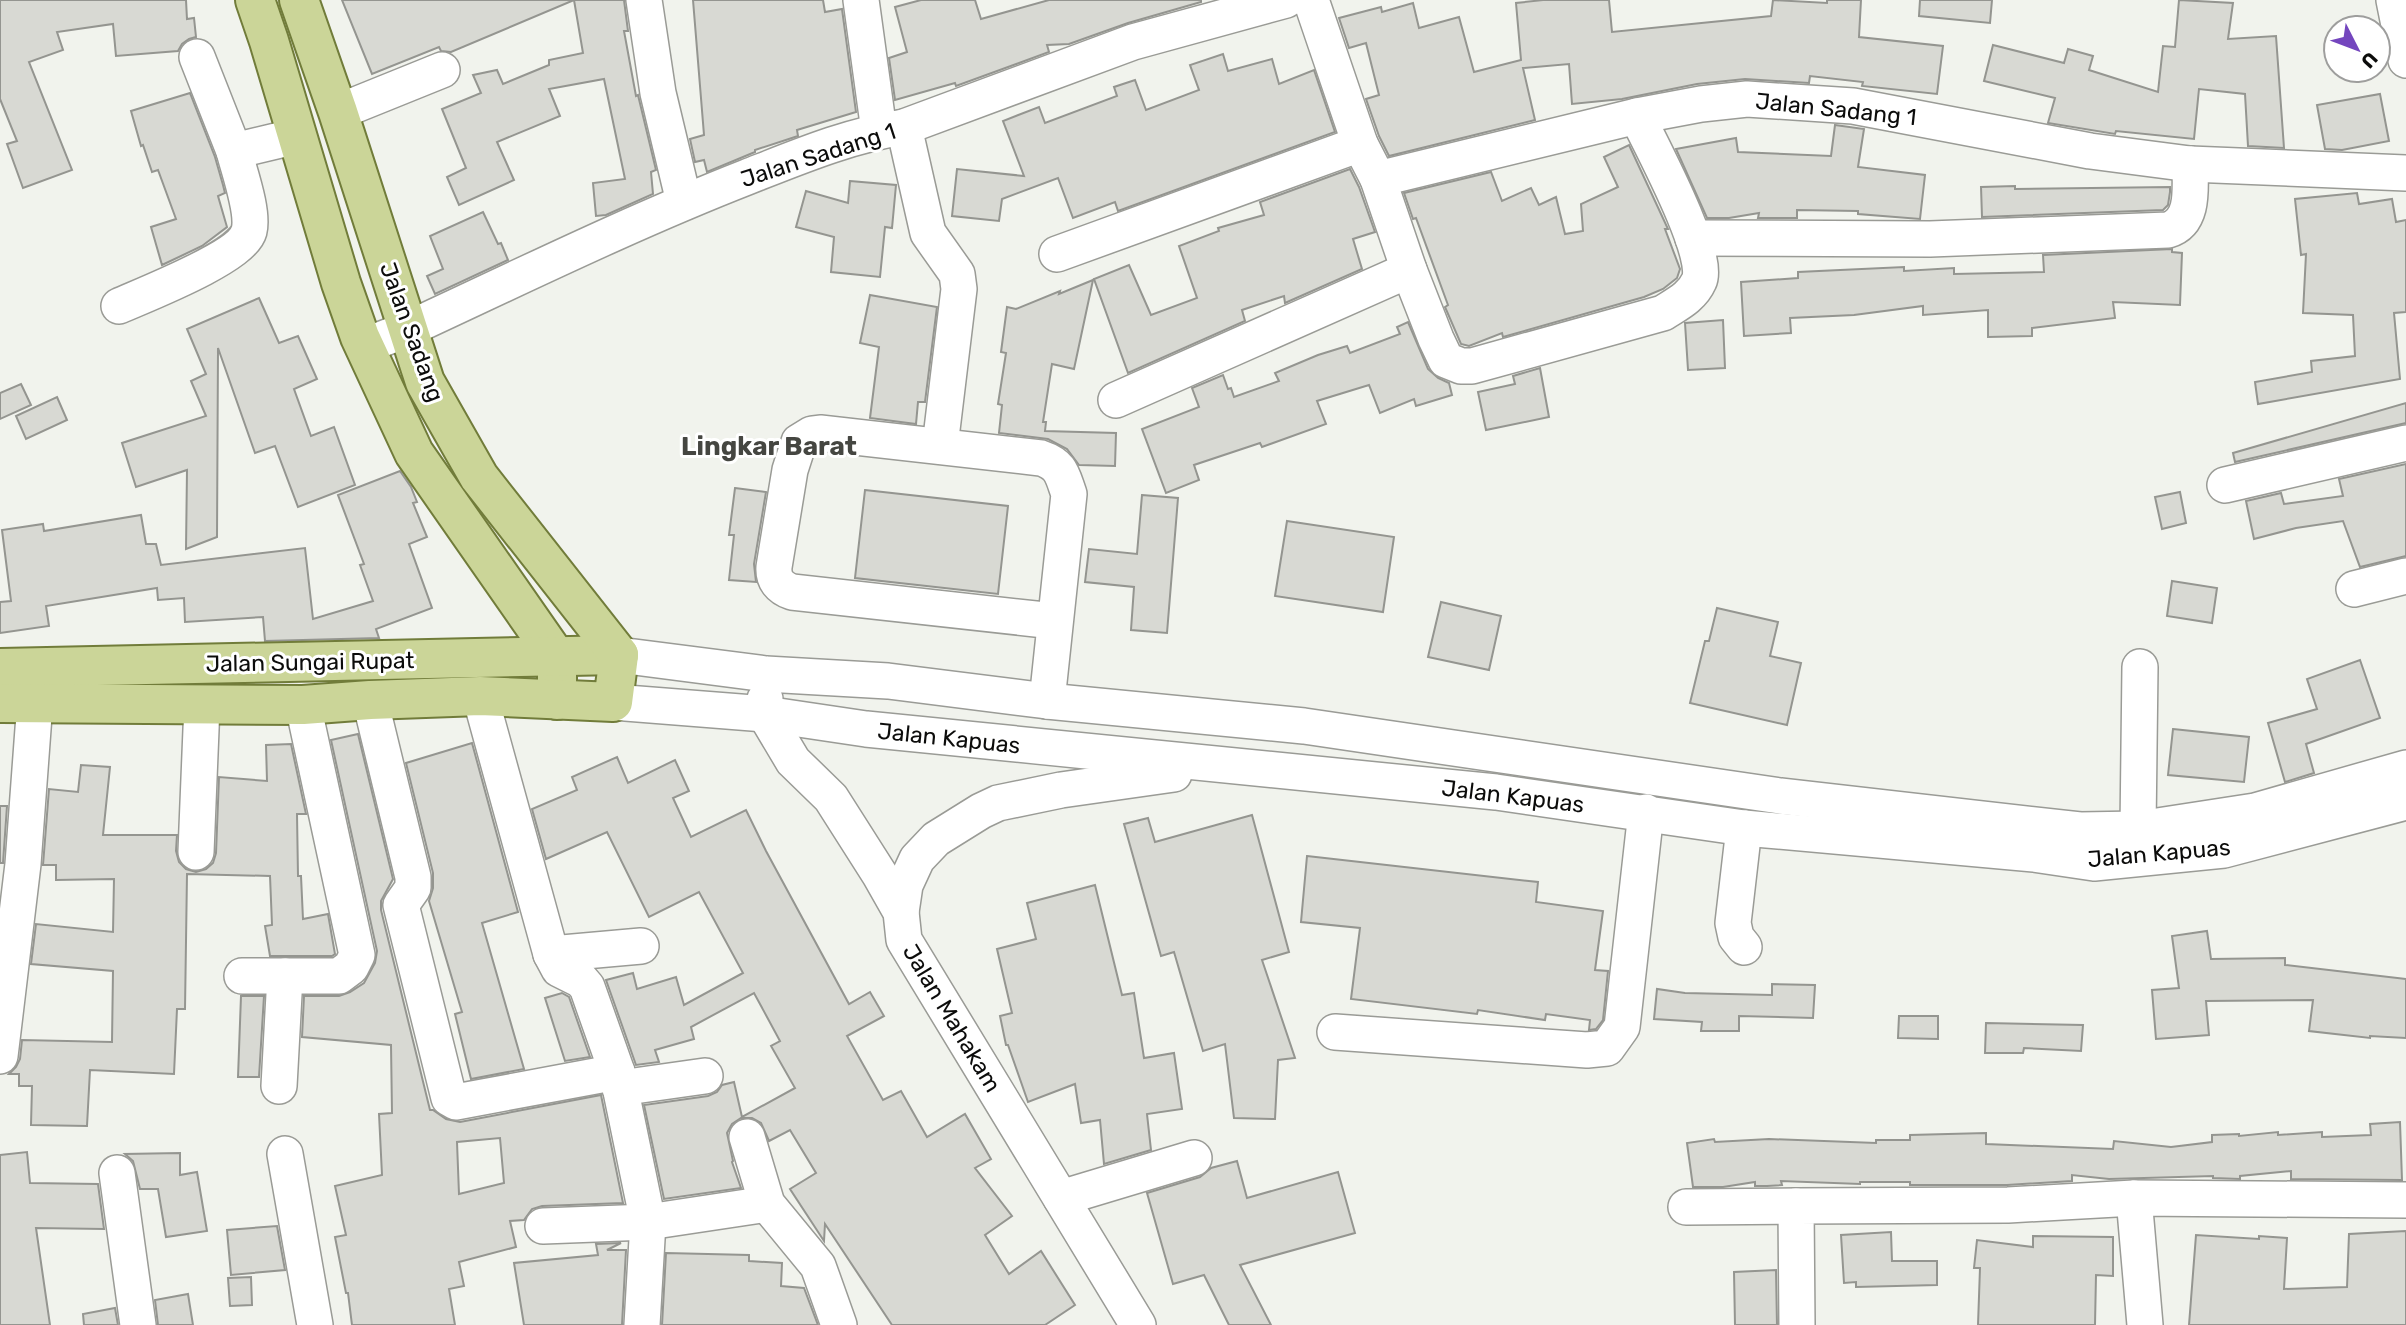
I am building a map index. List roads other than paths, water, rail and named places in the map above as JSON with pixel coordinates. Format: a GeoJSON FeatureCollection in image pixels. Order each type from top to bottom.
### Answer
{"type":"FeatureCollection","features":[{"type":"Feature","properties":{"kind":"main road"},"geometry":{"type":"LineString","coordinates":[[255,0],[341,283],[364,346],[414,453],[557,657],[557,701]]}},
{"type":"Feature","properties":{"kind":"main road","name":"Jalan Sadang"},"geometry":{"type":"LineString","coordinates":[[299,0],[425,382],[479,477],[619,655]]}},
{"type":"Feature","properties":{"kind":"main road"},"geometry":{"type":"LineString","coordinates":[[614,702],[619,655]]}},
{"type":"Feature","properties":{"kind":"main road","name":"Jalan Sungai Rupat"},"geometry":{"type":"LineString","coordinates":[[0,668],[619,655]]}},
{"type":"Feature","properties":{"kind":"main road","name":"Jalan Sungai Rupat"},"geometry":{"type":"LineString","coordinates":[[18,703],[303,705],[370,699],[480,696],[614,702]]}},
{"type":"Feature","properties":{"kind":"street"},"geometry":{"type":"LineString","coordinates":[[644,0],[658,93],[684,202]]}},
{"type":"Feature","properties":{"kind":"street"},"geometry":{"type":"LineString","coordinates":[[861,0],[892,129],[928,233],[957,274],[959,289],[940,446]]}},
{"type":"Feature","properties":{"kind":"street","name":"Jalan Sadang 1"},"geometry":{"type":"LineString","coordinates":[[364,346],[408,329],[684,202],[802,156],[892,129],[1133,42],[1286,0]]}},
{"type":"Feature","properties":{"kind":"street"},"geometry":{"type":"LineString","coordinates":[[1311,0],[1360,144],[1378,179],[1409,270],[1446,360],[1461,366],[1472,366],[1663,313],[1685,300],[1700,279],[1700,259],[1693,237],[1637,116]]}},
{"type":"Feature","properties":{"kind":"street"},"geometry":{"type":"LineString","coordinates":[[2394,0],[2406,60]]}},
{"type":"Feature","properties":{"kind":"street"},"geometry":{"type":"LineString","coordinates":[[120,306],[223,258],[241,245],[249,233],[250,218],[234,151],[197,57]]}},
{"type":"Feature","properties":{"kind":"street"},"geometry":{"type":"LineString","coordinates":[[338,112],[442,70]]}},
{"type":"Feature","properties":{"kind":"street","name":"Jalan Sadang 1"},"geometry":{"type":"LineString","coordinates":[[1378,179],[1637,116],[1701,104],[1748,99],[1853,106],[2090,151],[2190,164],[2406,173]]}},
{"type":"Feature","properties":{"kind":"street"},"geometry":{"type":"LineString","coordinates":[[234,151],[297,135]]}},
{"type":"Feature","properties":{"kind":"street"},"geometry":{"type":"LineString","coordinates":[[1057,254],[1360,144]]}},
{"type":"Feature","properties":{"kind":"street"},"geometry":{"type":"LineString","coordinates":[[1693,237],[1930,239],[2168,230],[2177,228],[2184,221],[2187,212],[2190,164]]}},
{"type":"Feature","properties":{"kind":"street"},"geometry":{"type":"LineString","coordinates":[[1116,400],[1409,270]]}},
{"type":"Feature","properties":{"kind":"street"},"geometry":{"type":"LineString","coordinates":[[1047,701],[1069,494],[1059,468],[1041,458],[820,433],[812,434],[799,442],[790,470],[774,567],[774,578],[783,588],[792,592],[1054,621]]}},
{"type":"Feature","properties":{"kind":"street"},"geometry":{"type":"LineString","coordinates":[[2225,485],[2406,443]]}},
{"type":"Feature","properties":{"kind":"street"},"geometry":{"type":"LineString","coordinates":[[2354,589],[2406,576]]}},
{"type":"Feature","properties":{"kind":"street","name":"Jalan Kapuas"},"geometry":{"type":"LineString","coordinates":[[619,655],[766,674],[888,681],[1047,701],[1304,726],[1780,796],[2080,830],[2138,829],[2255,811],[2406,768]]}},
{"type":"Feature","properties":{"kind":"street"},"geometry":{"type":"LineString","coordinates":[[2138,829],[2140,667]]}},
{"type":"Feature","properties":{"kind":"street"},"geometry":{"type":"LineString","coordinates":[[765,714],[766,674]]}},
{"type":"Feature","properties":{"kind":"street"},"geometry":{"type":"LineString","coordinates":[[480,696],[551,954],[559,970],[581,980],[587,987],[619,1080],[648,1222],[642,1325]]}},
{"type":"Feature","properties":{"kind":"street"},"geometry":{"type":"LineString","coordinates":[[370,699],[413,877],[413,888],[401,905],[449,1098],[456,1102],[619,1080],[705,1076]]}},
{"type":"Feature","properties":{"kind":"street","name":"Jalan Kapuas"},"geometry":{"type":"LineString","coordinates":[[614,702],[765,714],[866,729],[1223,767],[1496,792],[1744,828],[2034,854],[2094,863],[2224,850],[2406,802]]}},
{"type":"Feature","properties":{"kind":"street"},"geometry":{"type":"LineString","coordinates":[[0,1056],[23,864],[18,703]]}},
{"type":"Feature","properties":{"kind":"street"},"geometry":{"type":"LineString","coordinates":[[196,852],[202,705]]}},
{"type":"Feature","properties":{"kind":"street"},"geometry":{"type":"LineString","coordinates":[[242,976],[338,976],[351,967],[358,955],[303,705]]}},
{"type":"Feature","properties":{"kind":"street","name":"Jalan Mahakam"},"geometry":{"type":"LineString","coordinates":[[765,714],[793,761],[802,797],[881,918],[903,926],[1138,1325]]}},
{"type":"Feature","properties":{"kind":"street"},"geometry":{"type":"LineString","coordinates":[[1496,792],[1502,756]]}},
{"type":"Feature","properties":{"kind":"street"},"geometry":{"type":"LineString","coordinates":[[903,926],[905,885],[917,859],[936,839],[981,811],[998,803],[1061,790],[1223,767]]}},
{"type":"Feature","properties":{"kind":"street"},"geometry":{"type":"LineString","coordinates":[[1335,1032],[1587,1050],[1607,1048],[1622,1027],[1646,812]]}},
{"type":"Feature","properties":{"kind":"street"},"geometry":{"type":"LineString","coordinates":[[1744,828],[1733,923],[1737,937],[1744,947]]}},
{"type":"Feature","properties":{"kind":"street"},"geometry":{"type":"LineString","coordinates":[[551,954],[642,946]]}},
{"type":"Feature","properties":{"kind":"street"},"geometry":{"type":"LineString","coordinates":[[279,1086],[285,976]]}},
{"type":"Feature","properties":{"kind":"street"},"geometry":{"type":"LineString","coordinates":[[747,1138],[767,1203],[818,1266],[839,1325]]}},
{"type":"Feature","properties":{"kind":"street"},"geometry":{"type":"LineString","coordinates":[[285,1154],[315,1325]]}},
{"type":"Feature","properties":{"kind":"street"},"geometry":{"type":"LineString","coordinates":[[1061,1198],[1194,1158]]}},
{"type":"Feature","properties":{"kind":"street"},"geometry":{"type":"LineString","coordinates":[[117,1174],[138,1325]]}},
{"type":"Feature","properties":{"kind":"street"},"geometry":{"type":"LineString","coordinates":[[1686,1207],[1995,1205],[2134,1198],[2406,1200]]}},
{"type":"Feature","properties":{"kind":"street"},"geometry":{"type":"LineString","coordinates":[[2134,1198],[2145,1325]]}},
{"type":"Feature","properties":{"kind":"street"},"geometry":{"type":"LineString","coordinates":[[543,1226],[648,1222],[767,1203]]}},
{"type":"Feature","properties":{"kind":"street"},"geometry":{"type":"LineString","coordinates":[[1796,1206],[1797,1325]]}},
{"type":"Feature","properties":{"kind":"district","name":"Lingkar Barat"},"geometry":{"type":"Point","coordinates":[769,446]}}]}
